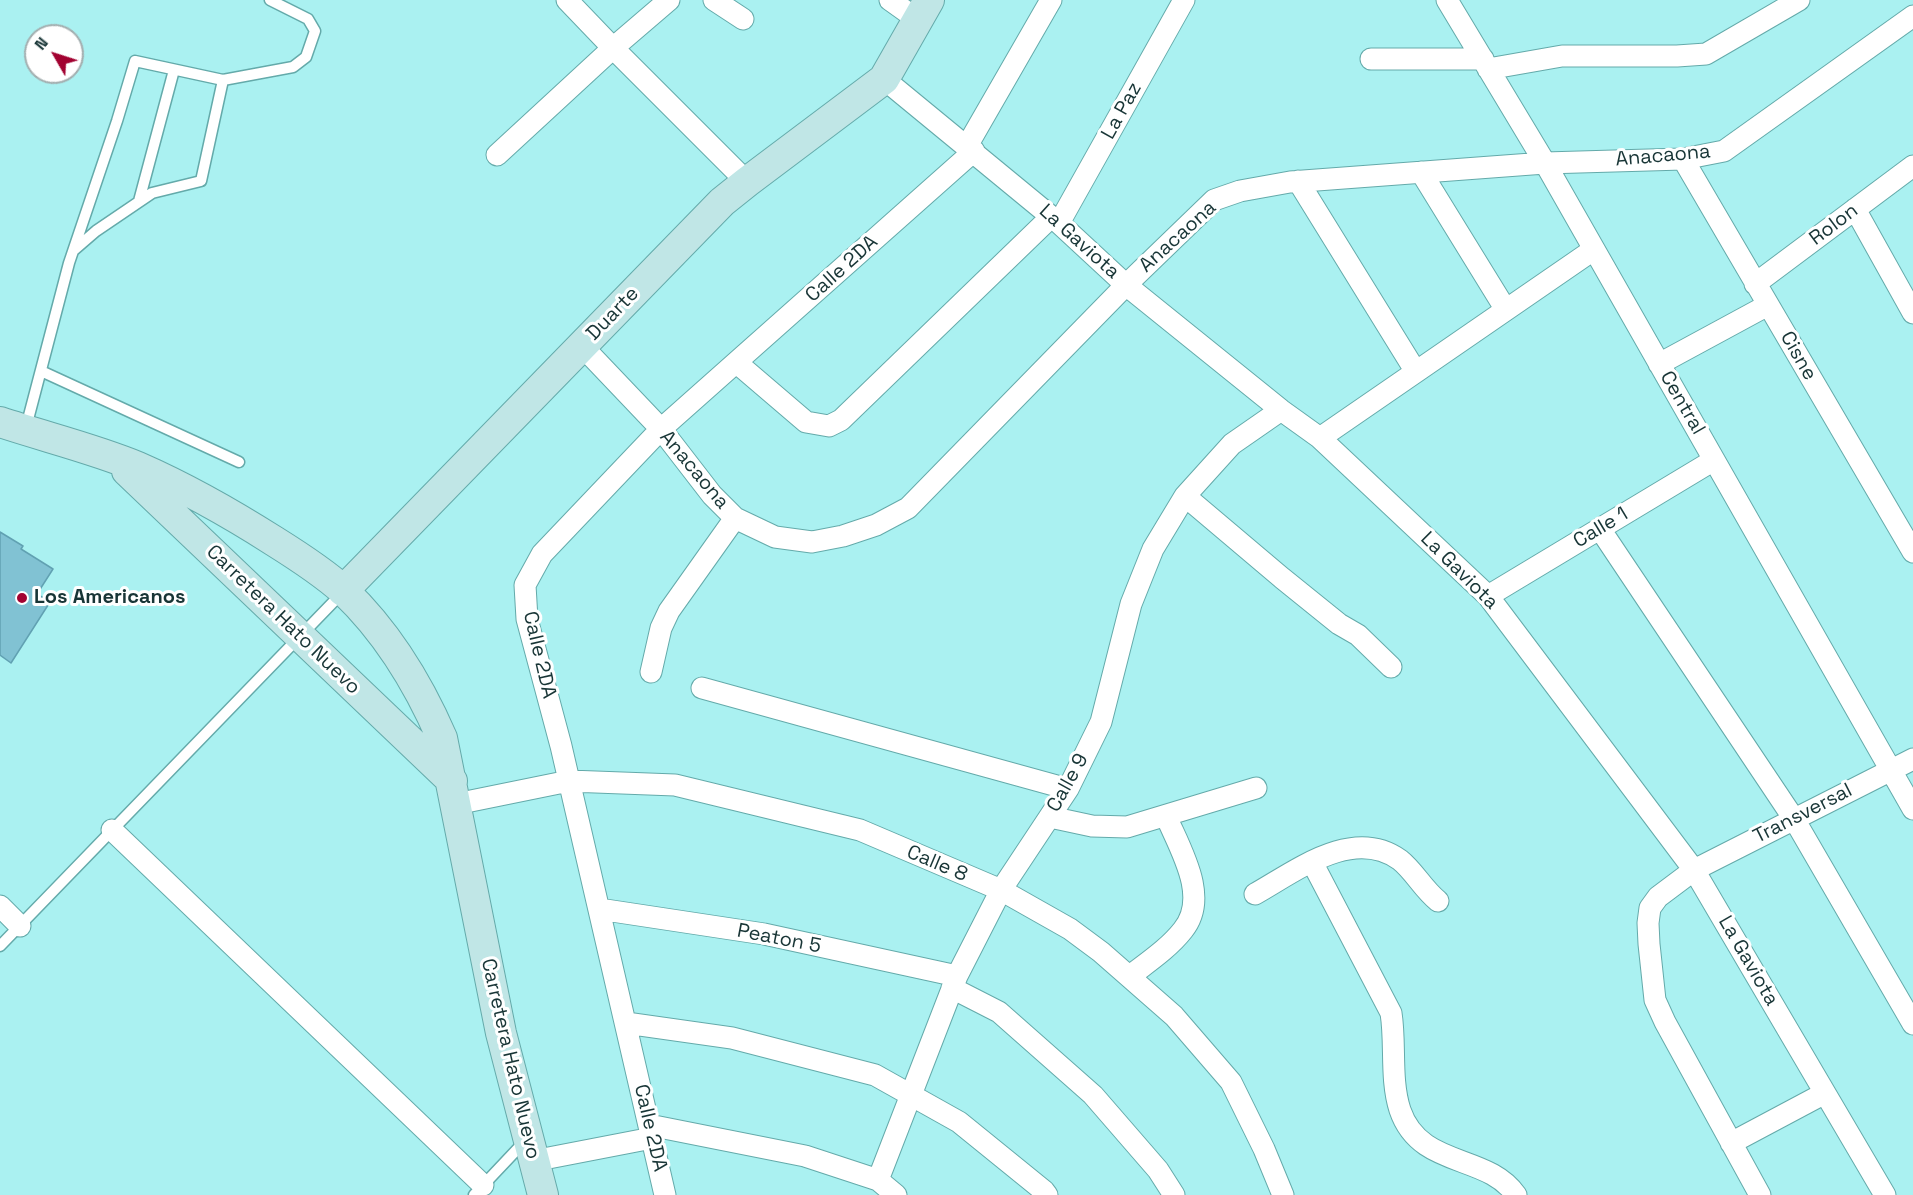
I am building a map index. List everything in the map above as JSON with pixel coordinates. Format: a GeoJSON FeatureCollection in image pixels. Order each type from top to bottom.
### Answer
{"type":"FeatureCollection","features":[{"type":"Feature","properties":{"kind":"main road","name":"Duarte"},"geometry":{"type":"LineString","coordinates":[[343,591],[723,202],[884,79],[924,10]]}},
{"type":"Feature","properties":{"kind":"main road","name":"Carretera Hato Nuevo"},"geometry":{"type":"LineString","coordinates":[[13,426],[137,467],[218,506],[303,560],[343,591],[370,620],[396,655],[430,710],[442,738],[501,1033],[543,1195]]}},
{"type":"Feature","properties":{"kind":"main road","name":"Carretera Hato Nuevo"},"geometry":{"type":"LineString","coordinates":[[114,459],[300,637],[454,793]]}},
{"type":"Feature","properties":{"kind":"street"},"geometry":{"type":"LineString","coordinates":[[567,0],[747,182]]}},
{"type":"Feature","properties":{"kind":"street"},"geometry":{"type":"LineString","coordinates":[[497,155],[613,48],[669,0]]}},
{"type":"Feature","properties":{"kind":"street"},"geometry":{"type":"LineString","coordinates":[[714,0],[743,19]]}},
{"type":"Feature","properties":{"kind":"street"},"geometry":{"type":"LineString","coordinates":[[891,0],[924,10]]}},
{"type":"Feature","properties":{"kind":"street","name":"Calle 2DA"},"geometry":{"type":"LineString","coordinates":[[665,1195],[569,781],[527,618],[525,585],[542,554],[661,429],[737,363],[970,148],[1051,0]]}},
{"type":"Feature","properties":{"kind":"street","name":"La Paz"},"geometry":{"type":"LineString","coordinates":[[737,363],[806,422],[829,426],[841,420],[1055,220],[1184,0]]}},
{"type":"Feature","properties":{"kind":"street","name":"Central"},"geometry":{"type":"LineString","coordinates":[[1447,0],[1545,163],[1913,808]]}},
{"type":"Feature","properties":{"kind":"street"},"geometry":{"type":"LineString","coordinates":[[1371,59],[1486,64],[1562,57],[1706,54],[1799,0]]}},
{"type":"Feature","properties":{"kind":"street","name":"Anacaona"},"geometry":{"type":"LineString","coordinates":[[582,346],[661,429],[712,495],[735,518],[775,537],[812,543],[843,536],[876,525],[908,508],[1126,285],[1214,200],[1240,191],[1298,181],[1545,163],[1683,159],[1724,151],[1913,16]]}},
{"type":"Feature","properties":{"kind":"street","name":"La Gaviota"},"geometry":{"type":"LineString","coordinates":[[884,79],[1055,220],[1126,285],[1281,410],[1320,438],[1488,596],[1694,870],[1885,1195]]}},
{"type":"Feature","properties":{"kind":"street","name":"Cisne"},"geometry":{"type":"LineString","coordinates":[[1683,159],[1755,284],[1905,520],[1913,552]]}},
{"type":"Feature","properties":{"kind":"street","name":"Rolon"},"geometry":{"type":"LineString","coordinates":[[1755,284],[1913,166]]}},
{"type":"Feature","properties":{"kind":"street"},"geometry":{"type":"LineString","coordinates":[[1421,172],[1506,310]]}},
{"type":"Feature","properties":{"kind":"street"},"geometry":{"type":"LineString","coordinates":[[1298,181],[1416,372]]}},
{"type":"Feature","properties":{"kind":"street"},"geometry":{"type":"LineString","coordinates":[[1855,209],[1907,286],[1913,313]]}},
{"type":"Feature","properties":{"kind":"street"},"geometry":{"type":"LineString","coordinates":[[1320,438],[1593,250]]}},
{"type":"Feature","properties":{"kind":"street"},"geometry":{"type":"LineString","coordinates":[[1659,364],[1768,305]]}},
{"type":"Feature","properties":{"kind":"street","name":"Calle 9"},"geometry":{"type":"LineString","coordinates":[[878,1180],[955,982],[1001,890],[1068,789],[1101,722],[1131,604],[1153,549],[1185,496],[1232,444],[1281,410]]}},
{"type":"Feature","properties":{"kind":"street","name":"Calle 1"},"geometry":{"type":"LineString","coordinates":[[1488,596],[1714,460]]}},
{"type":"Feature","properties":{"kind":"street"},"geometry":{"type":"LineString","coordinates":[[1185,496],[1339,624],[1358,635],[1391,667]]}},
{"type":"Feature","properties":{"kind":"street"},"geometry":{"type":"LineString","coordinates":[[651,672],[661,628],[669,611],[735,518]]}},
{"type":"Feature","properties":{"kind":"street"},"geometry":{"type":"LineString","coordinates":[[1600,529],[1794,819],[1913,1024]]}},
{"type":"Feature","properties":{"kind":"street"},"geometry":{"type":"LineString","coordinates":[[702,688],[1068,789]]}},
{"type":"Feature","properties":{"kind":"street","name":"Transversal"},"geometry":{"type":"LineString","coordinates":[[1731,1143],[1655,1000],[1648,934],[1650,908],[1658,897],[1694,870],[1913,759]]}},
{"type":"Feature","properties":{"kind":"street","name":"Calle 8"},"geometry":{"type":"LineString","coordinates":[[454,793],[569,781],[675,785],[860,830],[1001,890],[1070,929],[1130,976],[1174,1016],[1231,1082],[1264,1149],[1283,1195]]}},
{"type":"Feature","properties":{"kind":"street"},"geometry":{"type":"LineString","coordinates":[[1050,817],[1092,826],[1117,828],[1166,816],[1256,788]]}},
{"type":"Feature","properties":{"kind":"street"},"geometry":{"type":"LineString","coordinates":[[1130,976],[1172,942],[1191,917],[1194,899],[1192,878],[1166,816]]}},
{"type":"Feature","properties":{"kind":"street"},"geometry":{"type":"LineString","coordinates":[[112,830],[478,1190]]}},
{"type":"Feature","properties":{"kind":"street"},"geometry":{"type":"LineString","coordinates":[[1255,894],[1312,862],[1344,849],[1359,847],[1373,849],[1400,861],[1438,901]]}},
{"type":"Feature","properties":{"kind":"street"},"geometry":{"type":"LineString","coordinates":[[1312,862],[1391,1013],[1396,1087],[1400,1110],[1410,1131],[1417,1139],[1436,1151],[1494,1175],[1516,1195]]}},
{"type":"Feature","properties":{"kind":"street"},"geometry":{"type":"LineString","coordinates":[[0,906],[20,926]]}},
{"type":"Feature","properties":{"kind":"street","name":"Peaton 5"},"geometry":{"type":"LineString","coordinates":[[599,909],[764,934],[955,982],[999,1012],[1093,1095],[1158,1170],[1174,1195]]}},
{"type":"Feature","properties":{"kind":"street"},"geometry":{"type":"LineString","coordinates":[[626,1023],[744,1041],[875,1075],[959,1122],[1047,1195]]}},
{"type":"Feature","properties":{"kind":"street"},"geometry":{"type":"LineString","coordinates":[[1760,1195],[1731,1143],[1825,1093]]}},
{"type":"Feature","properties":{"kind":"street"},"geometry":{"type":"LineString","coordinates":[[530,1150],[651,1132],[806,1156],[878,1180],[896,1195]]}},
{"type":"Feature","properties":{"kind":"lane"},"geometry":{"type":"LineString","coordinates":[[13,426],[41,370],[74,250],[135,61],[223,81],[293,67],[306,57],[315,31],[308,19],[270,0]]}},
{"type":"Feature","properties":{"kind":"lane"},"geometry":{"type":"LineString","coordinates":[[139,201],[174,70]]}},
{"type":"Feature","properties":{"kind":"lane"},"geometry":{"type":"LineString","coordinates":[[74,250],[96,231],[152,193],[201,181],[223,81]]}},
{"type":"Feature","properties":{"kind":"lane"},"geometry":{"type":"LineString","coordinates":[[41,370],[239,462]]}},
{"type":"Feature","properties":{"kind":"lane","name":"Duarte"},"geometry":{"type":"LineString","coordinates":[[0,946],[343,591]]}},
{"type":"Feature","properties":{"kind":"lane"},"geometry":{"type":"LineString","coordinates":[[478,1190],[530,1150]]}},
{"type":"Feature","properties":{"kind":"building","name":"Los Americanos"},"geometry":{"type":"Polygon","coordinates":[[[0,532],[23,546],[21,549],[53,569],[37,594],[50,602],[11,663],[0,655],[0,532]]]}},
{"type":"Feature","properties":{"kind":"place","name":"Los Americanos"},"geometry":{"type":"Point","coordinates":[22,598]}}]}
